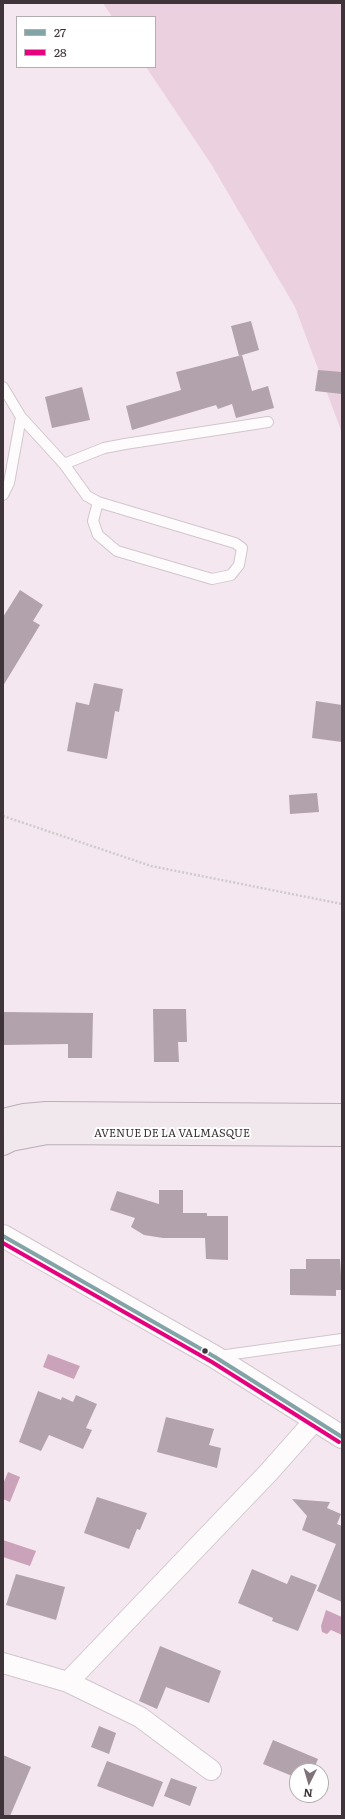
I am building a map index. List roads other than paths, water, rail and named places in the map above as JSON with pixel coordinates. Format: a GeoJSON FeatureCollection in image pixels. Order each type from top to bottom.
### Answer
{"type":"FeatureCollection","features":[{"type":"Feature","properties":{"kind":"main road","name":"AVENUE DE LA VALMASQUE"},"geometry":{"type":"LineString","coordinates":[[3,1120],[24,1115],[46,1113],[342,1115]]}},
{"type":"Feature","properties":{"kind":"main road","name":"AVENUE DE LA VALMASQUE"},"geometry":{"type":"LineString","coordinates":[[3,1144],[11,1140],[47,1133],[342,1135]]}},
{"type":"Feature","properties":{"kind":"street"},"geometry":{"type":"LineString","coordinates":[[3,1236],[215,1357],[342,1437]]}},
{"type":"Feature","properties":{"kind":"street"},"geometry":{"type":"LineString","coordinates":[[68,1682],[269,1472],[315,1420]]}},
{"type":"Feature","properties":{"kind":"street"},"geometry":{"type":"LineString","coordinates":[[3,1663],[68,1682],[140,1717],[210,1770]]}},
{"type":"Feature","properties":{"kind":"lane"},"geometry":{"type":"LineString","coordinates":[[3,387],[21,417],[64,464],[87,496],[98,502],[235,543],[242,548],[239,565],[231,574],[212,579],[117,551],[98,535],[93,521],[98,502]]}},
{"type":"Feature","properties":{"kind":"lane"},"geometry":{"type":"LineString","coordinates":[[3,495],[9,483],[21,417]]}},
{"type":"Feature","properties":{"kind":"lane"},"geometry":{"type":"LineString","coordinates":[[64,464],[104,448],[268,422]]}},
{"type":"Feature","properties":{"kind":"lane"},"geometry":{"type":"LineString","coordinates":[[215,1357],[342,1339]]}}]}
